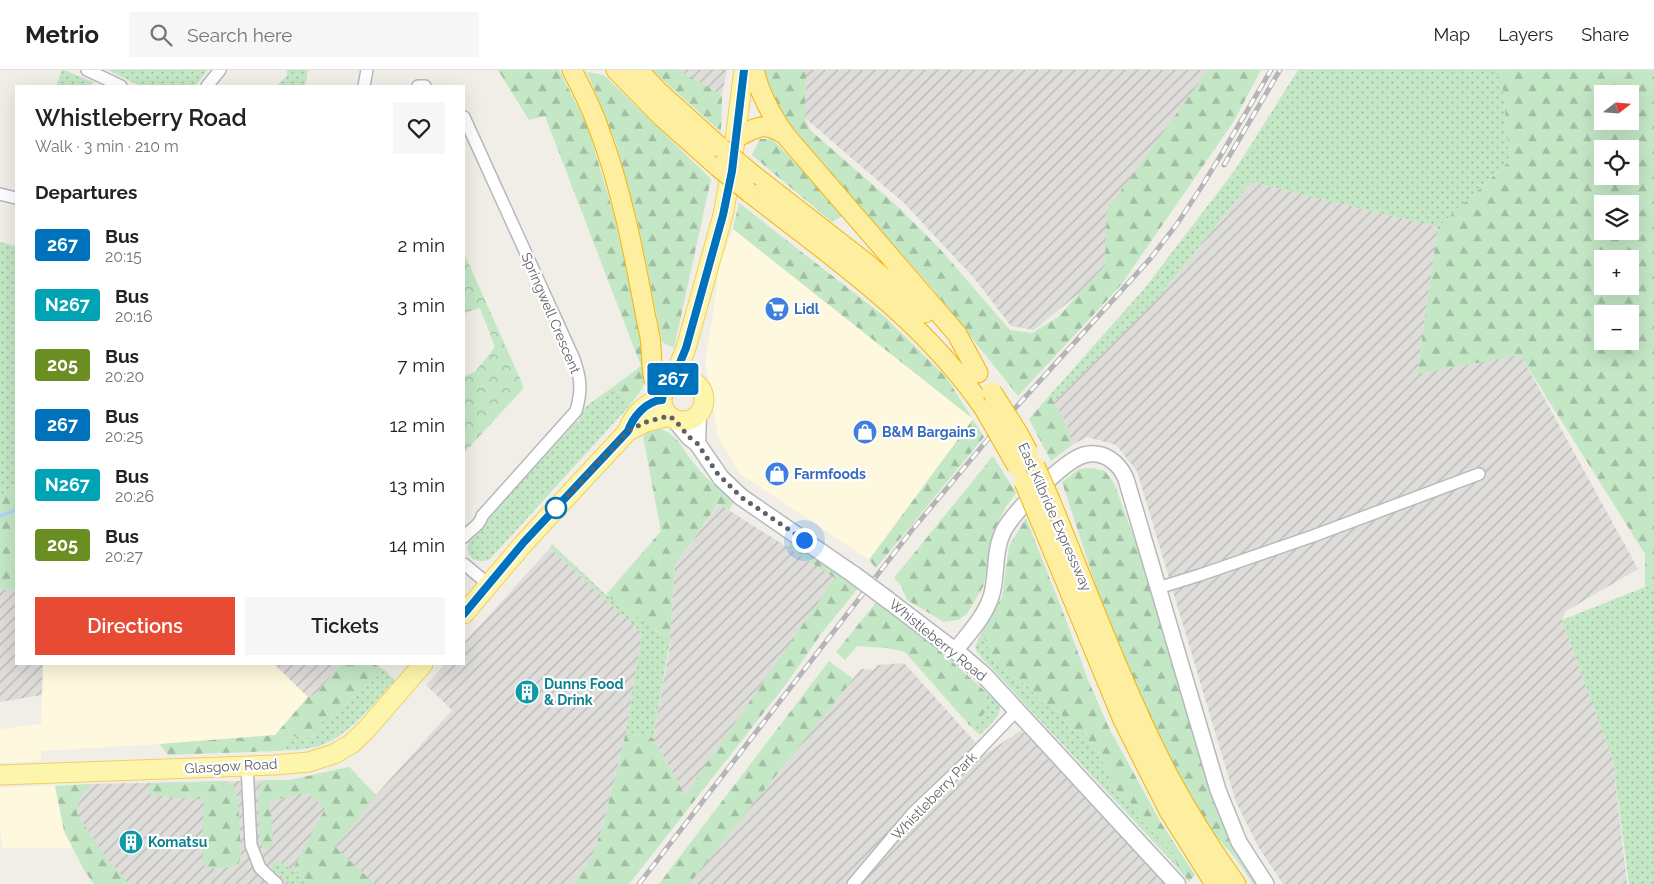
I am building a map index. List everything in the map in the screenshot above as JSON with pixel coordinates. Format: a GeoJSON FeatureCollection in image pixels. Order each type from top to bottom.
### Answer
{"type":"FeatureCollection","features":[{"type":"Feature","properties":{"kind":"highway"},"geometry":{"type":"LineString","coordinates":[[572,70],[599,128],[611,164],[629,235],[652,346],[652,378],[654,384],[668,402]]}},
{"type":"Feature","properties":{"kind":"highway"},"geometry":{"type":"LineString","coordinates":[[616,70],[651,106],[718,167],[902,314],[952,365],[1026,466]]}},
{"type":"Feature","properties":{"kind":"highway","name":"East Kilbride Expressway"},"geometry":{"type":"LineString","coordinates":[[638,70],[658,91],[728,143],[752,174],[899,290],[937,325],[992,392],[1014,427],[1045,532],[1123,720],[1169,811],[1215,884]]}},
{"type":"Feature","properties":{"kind":"highway"},"geometry":{"type":"LineString","coordinates":[[754,70],[767,108],[786,136],[957,334],[978,373]]}},
{"type":"Feature","properties":{"kind":"highway"},"geometry":{"type":"LineString","coordinates":[[728,143],[754,128],[762,126],[776,129],[786,136]]}},
{"type":"Feature","properties":{"kind":"highway","name":"East Kilbride Expressway"},"geometry":{"type":"LineString","coordinates":[[1026,466],[1050,500],[1119,668],[1151,740],[1182,801],[1236,884]]}},
{"type":"Feature","properties":{"kind":"main road"},"geometry":{"type":"LineString","coordinates":[[668,402],[686,348],[723,215],[732,171],[728,143],[744,70]]}},
{"type":"Feature","properties":{"kind":"main road"},"geometry":{"type":"LineString","coordinates":[[686,348],[696,384],[703,395],[704,403],[698,415],[697,443]]}},
{"type":"Feature","properties":{"kind":"main road"},"geometry":{"type":"LineString","coordinates":[[668,402],[681,379],[696,384]]}},
{"type":"Feature","properties":{"kind":"main road"},"geometry":{"type":"LineString","coordinates":[[465,613],[524,542],[628,431],[631,423],[651,401],[668,402],[687,420],[698,415]]}},
{"type":"Feature","properties":{"kind":"main road","name":"Whistleberry Road"},"geometry":{"type":"LineString","coordinates":[[668,402],[689,437],[697,443],[717,473],[741,497],[853,574],[955,650],[983,674],[1178,884]]}},
{"type":"Feature","properties":{"kind":"main road","name":"Glasgow Road"},"geometry":{"type":"LineString","coordinates":[[0,775],[309,762],[343,749],[360,737],[422,665]]}},
{"type":"Feature","properties":{"kind":"street"},"geometry":{"type":"LineString","coordinates":[[87,70],[99,81],[117,85]]}},
{"type":"Feature","properties":{"kind":"street"},"geometry":{"type":"LineString","coordinates":[[208,85],[220,70]]}},
{"type":"Feature","properties":{"kind":"street"},"geometry":{"type":"LineString","coordinates":[[364,85],[367,70]]}},
{"type":"Feature","properties":{"kind":"street","name":"Springwell Crescent"},"geometry":{"type":"LineString","coordinates":[[465,119],[574,358],[580,376],[581,394],[576,411],[482,516],[481,521],[465,536]]}},
{"type":"Feature","properties":{"kind":"street"},"geometry":{"type":"LineString","coordinates":[[0,194],[15,198]]}},
{"type":"Feature","properties":{"kind":"street"},"geometry":{"type":"LineString","coordinates":[[955,650],[980,619],[992,595],[998,543],[1010,521],[1042,487],[1070,462],[1083,456],[1099,455],[1109,458],[1117,464],[1124,474],[1218,790],[1239,842],[1266,884]]}},
{"type":"Feature","properties":{"kind":"street"},"geometry":{"type":"LineString","coordinates":[[1158,588],[1313,536],[1479,474]]}},
{"type":"Feature","properties":{"kind":"street"},"geometry":{"type":"LineString","coordinates":[[465,565],[488,584]]}},
{"type":"Feature","properties":{"kind":"street","name":"Whistleberry Park"},"geometry":{"type":"LineString","coordinates":[[853,884],[914,813],[1017,710]]}},
{"type":"Feature","properties":{"kind":"street"},"geometry":{"type":"LineString","coordinates":[[247,766],[251,845],[260,868],[277,884]]}},
{"type":"Feature","properties":{"kind":"shaded area"},"geometry":{"type":"Polygon","coordinates":[[[679,70],[727,70],[722,95],[679,70]]]}},
{"type":"Feature","properties":{"kind":"shaded area"},"geometry":{"type":"Polygon","coordinates":[[[806,70],[1248,70],[1109,269],[1034,330],[1011,326],[974,278],[904,203],[805,118],[806,70]]]}},
{"type":"Feature","properties":{"kind":"shaded area"},"geometry":{"type":"Polygon","coordinates":[[[1251,182],[1438,227],[1417,374],[1520,354],[1638,569],[1566,611],[1562,620],[1613,761],[1627,884],[1283,884],[1259,848],[1236,802],[1137,471],[1116,445],[1087,437],[1072,445],[1068,428],[1054,402],[1158,298],[1251,182]]]}},
{"type":"Feature","properties":{"kind":"shaded area"},"geometry":{"type":"Polygon","coordinates":[[[734,229],[974,419],[869,560],[739,473],[718,436],[705,362],[717,288],[716,271],[734,229]]]}},
{"type":"Feature","properties":{"kind":"shaded area"},"geometry":{"type":"Polygon","coordinates":[[[719,504],[836,578],[685,795],[653,738],[669,652],[675,565],[719,504]]]}},
{"type":"Feature","properties":{"kind":"shaded area"},"geometry":{"type":"Polygon","coordinates":[[[550,548],[642,633],[626,732],[603,826],[591,859],[573,884],[129,884],[106,858],[77,814],[79,798],[88,791],[88,784],[290,780],[349,767],[376,795],[452,710],[426,685],[444,665],[465,665],[465,642],[550,548]]]}},
{"type":"Feature","properties":{"kind":"shaded area"},"geometry":{"type":"Polygon","coordinates":[[[0,589],[15,591],[15,665],[43,665],[42,695],[0,702],[0,589]]]}},
{"type":"Feature","properties":{"kind":"shaded area"},"geometry":{"type":"Polygon","coordinates":[[[904,663],[986,754],[1021,730],[1084,790],[1166,884],[688,884],[765,785],[861,669],[873,670],[878,665],[904,663]]]}},
{"type":"Feature","properties":{"kind":"shaded area"},"geometry":{"type":"Polygon","coordinates":[[[43,665],[275,665],[308,697],[275,735],[41,751],[41,761],[0,763],[0,729],[41,724],[43,665]]]}},
{"type":"Feature","properties":{"kind":"shaded area"},"geometry":{"type":"Polygon","coordinates":[[[275,665],[340,665],[317,693],[308,697],[275,665]]]}},
{"type":"Feature","properties":{"kind":"shaded area"},"geometry":{"type":"Polygon","coordinates":[[[55,785],[64,831],[72,848],[3,848],[0,831],[0,788],[55,785]]]}},
{"type":"Feature","properties":{"kind":"green space"},"geometry":{"type":"Polygon","coordinates":[[[62,70],[93,82],[91,85],[56,85],[62,70]]]}},
{"type":"Feature","properties":{"kind":"green space"},"geometry":{"type":"Polygon","coordinates":[[[108,70],[208,70],[196,85],[138,85],[108,70]]]}},
{"type":"Feature","properties":{"kind":"green space"},"geometry":{"type":"Polygon","coordinates":[[[287,70],[308,70],[305,85],[277,85],[287,76],[287,70]]]}},
{"type":"Feature","properties":{"kind":"green space"},"geometry":{"type":"Polygon","coordinates":[[[498,70],[559,70],[587,125],[614,215],[638,317],[646,367],[646,378],[642,389],[631,404],[613,387],[641,366],[545,116],[529,120],[498,70]]]}},
{"type":"Feature","properties":{"kind":"green space"},"geometry":{"type":"Polygon","coordinates":[[[652,70],[679,70],[722,95],[721,132],[652,70]]]}},
{"type":"Feature","properties":{"kind":"green space"},"geometry":{"type":"Polygon","coordinates":[[[765,70],[806,70],[805,118],[810,130],[896,205],[940,249],[1010,330],[1032,333],[1058,317],[1105,265],[1107,210],[1208,70],[1261,70],[1234,121],[1121,285],[1018,396],[932,288],[799,141],[769,95],[765,70]]]}},
{"type":"Feature","properties":{"kind":"green space"},"geometry":{"type":"Polygon","coordinates":[[[1298,70],[1501,70],[1510,161],[1438,227],[1251,182],[1158,298],[1054,402],[1050,395],[1144,289],[1235,170],[1298,70]]]}},
{"type":"Feature","properties":{"kind":"green space"},"geometry":{"type":"Polygon","coordinates":[[[1501,70],[1654,70],[1654,587],[1645,587],[1645,554],[1520,355],[1417,374],[1438,227],[1510,161],[1501,70]]]}},
{"type":"Feature","properties":{"kind":"green space"},"geometry":{"type":"Polygon","coordinates":[[[587,72],[604,75],[711,179],[674,348],[662,342],[638,223],[616,143],[587,72]]]}},
{"type":"Feature","properties":{"kind":"green space"},"geometry":{"type":"Polygon","coordinates":[[[760,139],[772,139],[845,214],[832,222],[752,155],[760,139]]]}},
{"type":"Feature","properties":{"kind":"green space"},"geometry":{"type":"Polygon","coordinates":[[[739,203],[885,317],[946,377],[972,418],[733,229],[739,203]]]}},
{"type":"Feature","properties":{"kind":"green space"},"geometry":{"type":"Polygon","coordinates":[[[0,242],[15,246],[15,485],[0,499],[0,242]]]}},
{"type":"Feature","properties":{"kind":"green space"},"geometry":{"type":"Polygon","coordinates":[[[465,255],[523,389],[465,452],[465,376],[475,372],[495,347],[480,308],[465,313],[465,255]]]}},
{"type":"Feature","properties":{"kind":"green space"},"geometry":{"type":"Polygon","coordinates":[[[613,387],[631,404],[490,559],[478,561],[471,558],[468,544],[475,531],[570,429],[575,420],[578,422],[585,407],[613,387]]]}},
{"type":"Feature","properties":{"kind":"green space"},"geometry":{"type":"Polygon","coordinates":[[[1050,395],[1068,428],[1072,445],[1051,461],[1029,419],[1050,395]]]}},
{"type":"Feature","properties":{"kind":"green space"},"geometry":{"type":"Polygon","coordinates":[[[973,419],[984,437],[876,568],[869,560],[973,419]]]}},
{"type":"Feature","properties":{"kind":"green space"},"geometry":{"type":"Polygon","coordinates":[[[661,429],[677,440],[700,471],[734,501],[729,510],[718,504],[675,565],[670,640],[606,595],[661,531],[643,436],[653,430],[661,429]]]}},
{"type":"Feature","properties":{"kind":"green space"},"geometry":{"type":"Polygon","coordinates":[[[993,456],[1016,493],[1007,505],[993,532],[990,559],[983,587],[967,614],[958,620],[944,622],[907,600],[901,585],[894,578],[993,456]]]}},
{"type":"Feature","properties":{"kind":"green space"},"geometry":{"type":"Polygon","coordinates":[[[1092,468],[1105,471],[1114,483],[1260,884],[1253,884],[1237,860],[1215,835],[1190,797],[1156,730],[1104,611],[1062,482],[1079,469],[1092,468]]]}},
{"type":"Feature","properties":{"kind":"green space"},"geometry":{"type":"Polygon","coordinates":[[[15,485],[15,591],[0,589],[0,499],[15,485]]]}},
{"type":"Feature","properties":{"kind":"green space"},"geometry":{"type":"Polygon","coordinates":[[[1026,518],[1088,680],[1110,730],[1161,823],[1195,875],[1189,882],[1178,868],[1173,853],[1137,816],[1137,808],[1111,785],[1111,776],[1084,733],[1069,729],[1061,713],[1041,702],[1029,687],[995,664],[982,632],[988,618],[1002,598],[1009,546],[1026,518]]]}},
{"type":"Feature","properties":{"kind":"green space"},"geometry":{"type":"Polygon","coordinates":[[[791,543],[859,587],[821,634],[787,683],[629,884],[573,884],[591,859],[603,826],[626,732],[653,738],[685,795],[835,578],[788,548],[791,543]]]}},
{"type":"Feature","properties":{"kind":"green space"},"geometry":{"type":"Polygon","coordinates":[[[552,544],[606,595],[670,640],[653,738],[626,732],[642,633],[550,548],[552,544]]]}},
{"type":"Feature","properties":{"kind":"green space"},"geometry":{"type":"Polygon","coordinates":[[[1645,587],[1654,587],[1654,884],[1629,884],[1613,761],[1562,620],[1645,587]]]}},
{"type":"Feature","properties":{"kind":"green space"},"geometry":{"type":"Polygon","coordinates":[[[878,600],[987,693],[986,712],[970,726],[905,652],[886,648],[857,646],[845,660],[836,652],[878,600]]]}},
{"type":"Feature","properties":{"kind":"green space"},"geometry":{"type":"Polygon","coordinates":[[[982,632],[995,664],[1029,687],[1041,702],[1061,713],[1069,729],[1084,733],[1111,776],[1111,785],[1137,808],[1137,816],[1173,853],[1178,868],[977,652],[975,646],[982,632]]]}},
{"type":"Feature","properties":{"kind":"green space"},"geometry":{"type":"Polygon","coordinates":[[[829,661],[853,679],[689,884],[659,884],[829,661]]]}},
{"type":"Feature","properties":{"kind":"green space"},"geometry":{"type":"Polygon","coordinates":[[[340,665],[376,665],[384,670],[350,701],[321,722],[327,729],[325,731],[317,732],[307,738],[291,736],[277,751],[168,755],[160,744],[275,735],[308,697],[317,693],[340,665]]]}},
{"type":"Feature","properties":{"kind":"green space"},"geometry":{"type":"Polygon","coordinates":[[[384,670],[395,680],[370,708],[341,735],[319,746],[277,751],[291,736],[307,738],[327,729],[321,722],[350,701],[384,670]]]}},
{"type":"Feature","properties":{"kind":"green space"},"geometry":{"type":"Polygon","coordinates":[[[987,693],[999,705],[1000,709],[997,717],[980,735],[970,726],[986,712],[987,693]]]}},
{"type":"Feature","properties":{"kind":"green space"},"geometry":{"type":"Polygon","coordinates":[[[349,767],[376,795],[335,847],[375,884],[313,884],[293,869],[325,809],[307,793],[270,801],[273,842],[272,846],[268,849],[263,847],[260,843],[258,798],[262,780],[290,780],[349,767]]]}},
{"type":"Feature","properties":{"kind":"green space"},"geometry":{"type":"Polygon","coordinates":[[[223,781],[233,785],[238,798],[241,855],[239,863],[232,867],[210,869],[202,862],[204,799],[173,798],[149,794],[150,783],[223,781]]]}},
{"type":"Feature","properties":{"kind":"green space"},"geometry":{"type":"Polygon","coordinates":[[[88,784],[88,791],[79,798],[77,814],[106,858],[129,884],[94,884],[84,870],[64,831],[55,786],[88,784]]]}},
{"type":"Feature","properties":{"kind":"green space"},"geometry":{"type":"Polygon","coordinates":[[[276,859],[313,884],[291,884],[273,870],[272,866],[276,859]]]}},
{"type":"Feature","properties":{"kind":"waterway"},"geometry":{"type":"LineString","coordinates":[[0,516],[15,510]]}},
{"type":"Feature","properties":{"kind":"railway"},"geometry":{"type":"LineString","coordinates":[[639,884],[912,530],[999,426],[1150,259],[1177,224],[1202,186],[1271,70]]}},
{"type":"Feature","properties":{"kind":"railway"},"geometry":{"type":"LineString","coordinates":[[1224,165],[1280,70]]}},
{"type":"Feature","properties":{"kind":"bus line","name":"267"},"geometry":{"type":"LineString","coordinates":[[465,613],[524,542],[628,431],[638,414],[651,401],[662,400],[666,387],[672,382],[686,348],[723,215],[732,171],[744,70]]}},
{"type":"Feature","properties":{"kind":"place","name":"Lidl"},"geometry":{"type":"Point","coordinates":[777,309]}},
{"type":"Feature","properties":{"kind":"place","name":"B&M Bargains"},"geometry":{"type":"Point","coordinates":[865,432]}},
{"type":"Feature","properties":{"kind":"place","name":"Farmfoods"},"geometry":{"type":"Point","coordinates":[777,474]}},
{"type":"Feature","properties":{"kind":"place","name":"Dunns Food & Drink"},"geometry":{"type":"Point","coordinates":[527,692]}},
{"type":"Feature","properties":{"kind":"place","name":"Komatsu"},"geometry":{"type":"Point","coordinates":[131,842]}},
{"type":"Feature","properties":{"kind":"route"},"geometry":{"type":"LineString","coordinates":[[556,508],[628,431],[646,422],[669,416],[697,443],[721,478],[741,497],[804,540]]}}]}
